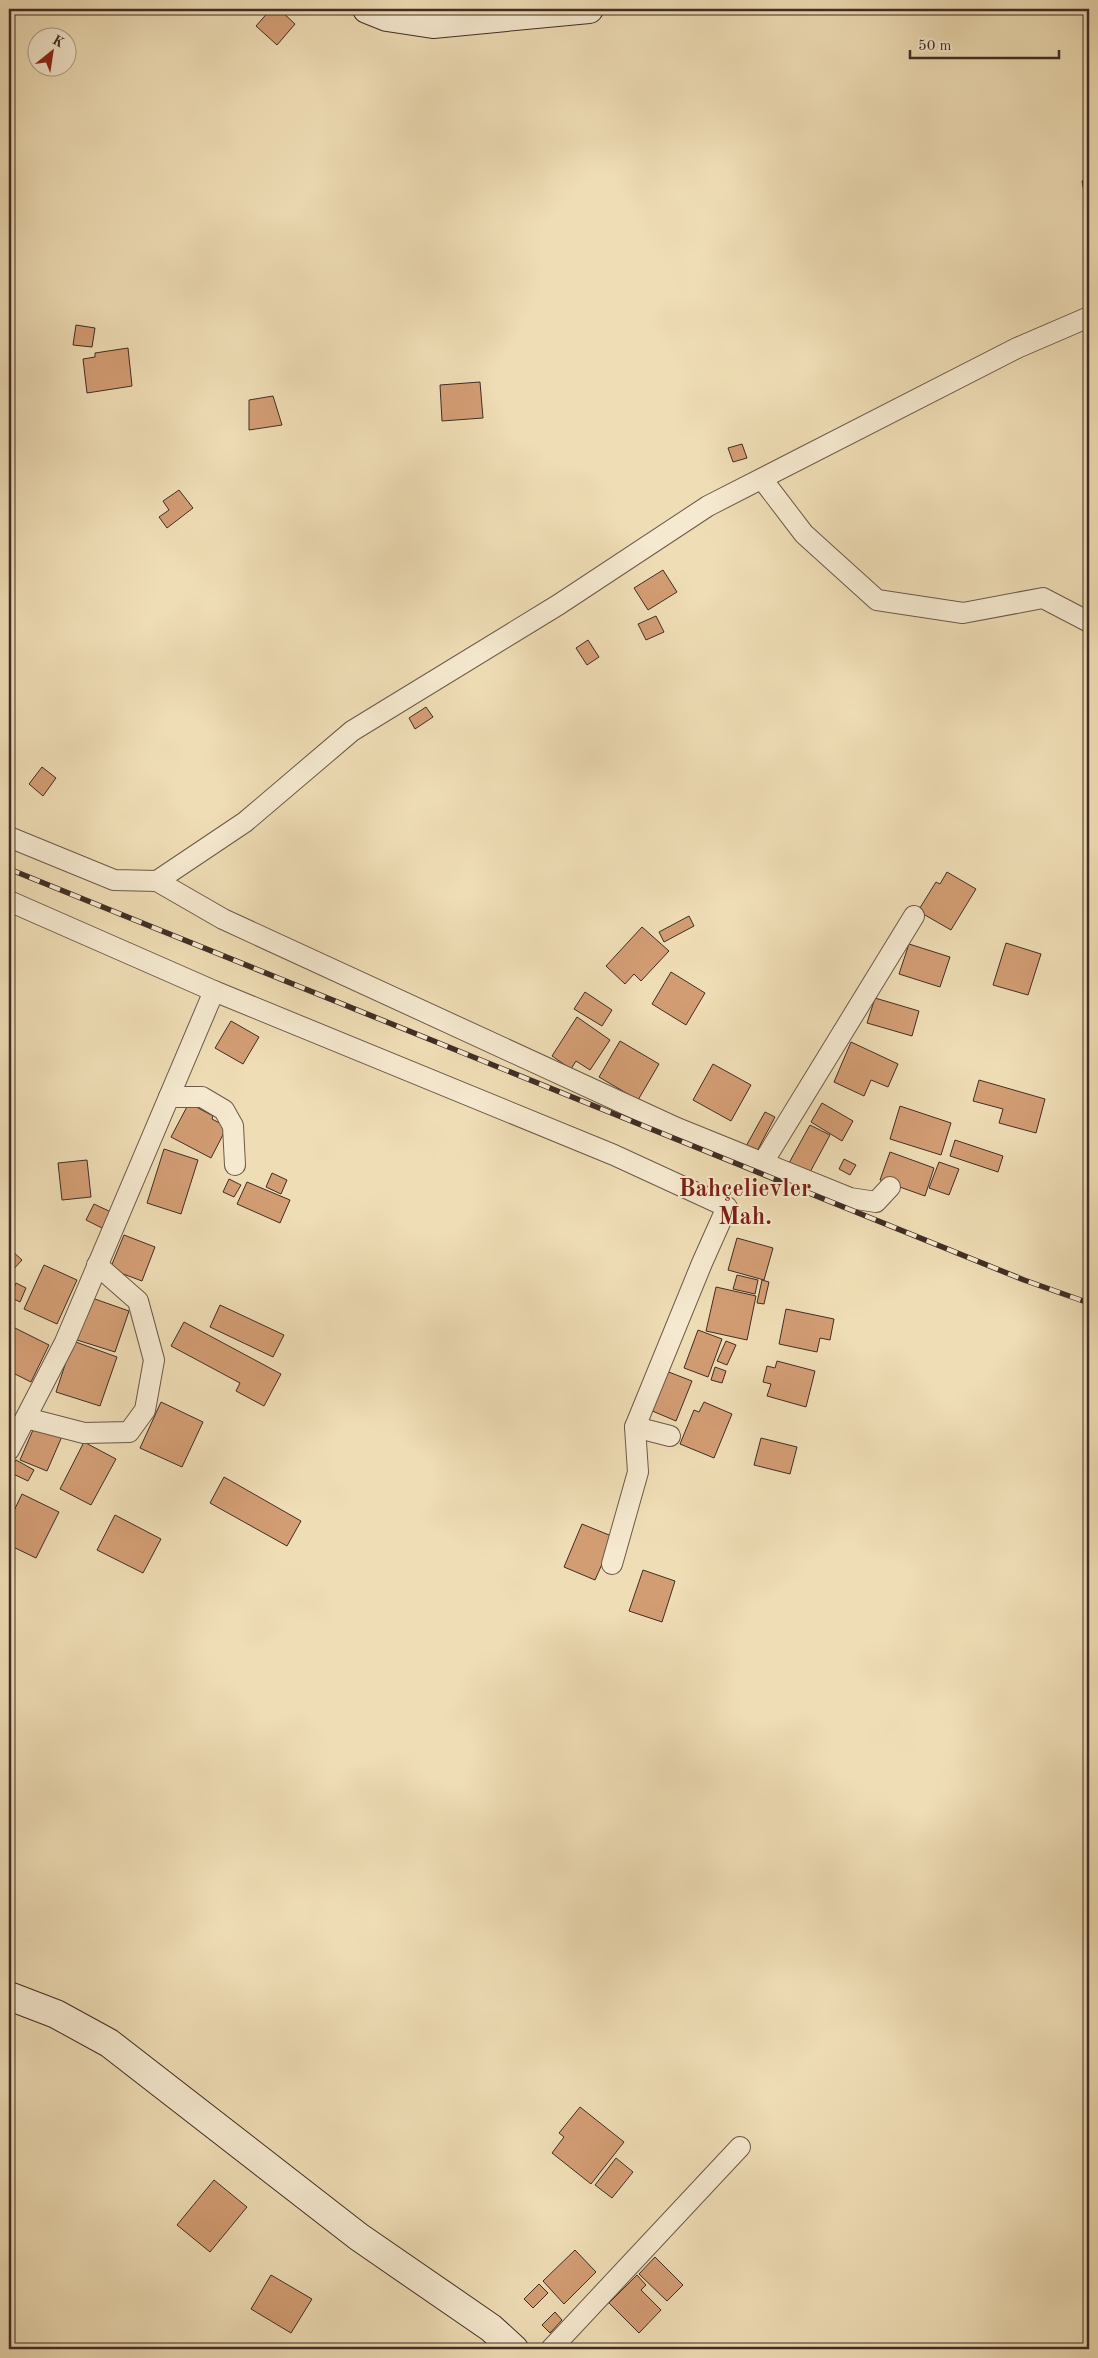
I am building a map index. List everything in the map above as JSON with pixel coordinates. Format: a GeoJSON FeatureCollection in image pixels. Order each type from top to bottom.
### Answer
{"type":"FeatureCollection","features":[{"type":"Feature","properties":{"kind":"street"},"geometry":{"type":"LineString","coordinates":[[366,9],[387,17],[433,24],[589,9]]}},
{"type":"Feature","properties":{"kind":"street"},"geometry":{"type":"LineString","coordinates":[[157,881],[245,822],[352,731],[558,605],[708,506],[1017,348],[1089,317]]}},
{"type":"Feature","properties":{"kind":"street"},"geometry":{"type":"LineString","coordinates":[[762,478],[804,534],[877,600],[963,613],[1043,598],[1089,622]]}},
{"type":"Feature","properties":{"kind":"street"},"geometry":{"type":"LineString","coordinates":[[9,837],[114,880],[157,881],[223,918],[668,1124],[762,1164],[850,1198],[876,1202],[890,1187]]}},
{"type":"Feature","properties":{"kind":"street"},"geometry":{"type":"LineString","coordinates":[[9,901],[214,991],[614,1155],[728,1207],[702,1263],[635,1427],[638,1472],[612,1564]]}},
{"type":"Feature","properties":{"kind":"street"},"geometry":{"type":"LineString","coordinates":[[762,1164],[914,916]]}},
{"type":"Feature","properties":{"kind":"street"},"geometry":{"type":"LineString","coordinates":[[9,1450],[65,1342],[214,991]]}},
{"type":"Feature","properties":{"kind":"street"},"geometry":{"type":"LineString","coordinates":[[169,1097],[202,1096],[224,1110],[233,1126],[235,1165]]}},
{"type":"Feature","properties":{"kind":"street"},"geometry":{"type":"LineString","coordinates":[[26,1418],[84,1433],[129,1432],[145,1410],[154,1360],[138,1302],[97,1265]]}},
{"type":"Feature","properties":{"kind":"street"},"geometry":{"type":"LineString","coordinates":[[635,1427],[670,1436]]}},
{"type":"Feature","properties":{"kind":"street"},"geometry":{"type":"LineString","coordinates":[[9,1996],[56,2014],[109,2043],[359,2237],[491,2328],[514,2349]]}},
{"type":"Feature","properties":{"kind":"street"},"geometry":{"type":"LineString","coordinates":[[551,2349],[740,2147]]}},
{"type":"Feature","properties":{"kind":"building"},"geometry":{"type":"Polygon","coordinates":[[[271,9],[279,9],[295,24],[277,45],[256,26],[271,9]]]}},
{"type":"Feature","properties":{"kind":"building"},"geometry":{"type":"Polygon","coordinates":[[[1089,180],[1089,221],[1082,181],[1089,180]]]}},
{"type":"Feature","properties":{"kind":"building"},"geometry":{"type":"Polygon","coordinates":[[[76,325],[95,328],[92,347],[73,345],[76,325]]]}},
{"type":"Feature","properties":{"kind":"building"},"geometry":{"type":"Polygon","coordinates":[[[128,348],[132,386],[87,393],[83,359],[95,357],[95,353],[128,348]]]}},
{"type":"Feature","properties":{"kind":"building"},"geometry":{"type":"Polygon","coordinates":[[[480,382],[483,418],[442,421],[440,385],[480,382]]]}},
{"type":"Feature","properties":{"kind":"building"},"geometry":{"type":"Polygon","coordinates":[[[273,396],[282,425],[249,430],[249,400],[273,396]]]}},
{"type":"Feature","properties":{"kind":"building"},"geometry":{"type":"Polygon","coordinates":[[[742,444],[747,458],[733,462],[728,448],[742,444]]]}},
{"type":"Feature","properties":{"kind":"building"},"geometry":{"type":"Polygon","coordinates":[[[179,490],[193,508],[167,528],[159,517],[169,510],[163,501],[179,490]]]}},
{"type":"Feature","properties":{"kind":"building"},"geometry":{"type":"Polygon","coordinates":[[[663,570],[677,592],[648,610],[634,588],[663,570]]]}},
{"type":"Feature","properties":{"kind":"building"},"geometry":{"type":"Polygon","coordinates":[[[656,616],[664,632],[646,640],[638,624],[656,616]]]}},
{"type":"Feature","properties":{"kind":"building"},"geometry":{"type":"Polygon","coordinates":[[[588,640],[599,657],[587,665],[576,648],[588,640]]]}},
{"type":"Feature","properties":{"kind":"building"},"geometry":{"type":"Polygon","coordinates":[[[426,707],[433,717],[415,729],[409,718],[426,707]]]}},
{"type":"Feature","properties":{"kind":"building"},"geometry":{"type":"Polygon","coordinates":[[[42,767],[56,778],[43,796],[29,784],[42,767]]]}},
{"type":"Feature","properties":{"kind":"building"},"geometry":{"type":"Polygon","coordinates":[[[947,872],[976,889],[951,930],[918,911],[936,882],[940,884],[947,872]]]}},
{"type":"Feature","properties":{"kind":"building"},"geometry":{"type":"Polygon","coordinates":[[[689,916],[694,926],[664,942],[659,932],[689,916]]]}},
{"type":"Feature","properties":{"kind":"building"},"geometry":{"type":"Polygon","coordinates":[[[642,927],[669,951],[641,981],[634,974],[625,984],[606,966],[642,927]]]}},
{"type":"Feature","properties":{"kind":"building"},"geometry":{"type":"Polygon","coordinates":[[[1006,943],[1041,954],[1028,995],[993,985],[1006,943]]]}},
{"type":"Feature","properties":{"kind":"building"},"geometry":{"type":"Polygon","coordinates":[[[909,944],[950,957],[940,987],[899,974],[909,944]]]}},
{"type":"Feature","properties":{"kind":"building"},"geometry":{"type":"Polygon","coordinates":[[[671,972],[705,993],[686,1025],[652,1004],[671,972]]]}},
{"type":"Feature","properties":{"kind":"building"},"geometry":{"type":"Polygon","coordinates":[[[585,992],[612,1010],[602,1026],[574,1009],[585,992]]]}},
{"type":"Feature","properties":{"kind":"building"},"geometry":{"type":"Polygon","coordinates":[[[875,998],[919,1011],[912,1036],[867,1023],[875,998]]]}},
{"type":"Feature","properties":{"kind":"building"},"geometry":{"type":"Polygon","coordinates":[[[577,1017],[610,1040],[590,1070],[576,1061],[571,1069],[552,1056],[577,1017]]]}},
{"type":"Feature","properties":{"kind":"building"},"geometry":{"type":"Polygon","coordinates":[[[231,1021],[259,1037],[243,1064],[215,1048],[231,1021]]]}},
{"type":"Feature","properties":{"kind":"building"},"geometry":{"type":"Polygon","coordinates":[[[620,1041],[659,1064],[638,1100],[599,1077],[620,1041]]]}},
{"type":"Feature","properties":{"kind":"building"},"geometry":{"type":"Polygon","coordinates":[[[851,1042],[898,1064],[888,1087],[871,1080],[864,1096],[834,1082],[851,1042]]]}},
{"type":"Feature","properties":{"kind":"building"},"geometry":{"type":"Polygon","coordinates":[[[713,1064],[751,1085],[731,1121],[693,1100],[713,1064]]]}},
{"type":"Feature","properties":{"kind":"building"},"geometry":{"type":"Polygon","coordinates":[[[979,1080],[1045,1099],[1036,1133],[999,1123],[1003,1109],[973,1101],[979,1080]]]}},
{"type":"Feature","properties":{"kind":"building"},"geometry":{"type":"Polygon","coordinates":[[[189,1103],[213,1116],[212,1119],[227,1127],[211,1158],[171,1137],[189,1103]]]}},
{"type":"Feature","properties":{"kind":"building"},"geometry":{"type":"Polygon","coordinates":[[[822,1103],[853,1121],[842,1141],[811,1122],[822,1103]]]}},
{"type":"Feature","properties":{"kind":"building"},"geometry":{"type":"Polygon","coordinates":[[[900,1106],[951,1123],[941,1155],[890,1139],[900,1106]]]}},
{"type":"Feature","properties":{"kind":"building"},"geometry":{"type":"Polygon","coordinates":[[[765,1112],[775,1117],[756,1153],[745,1148],[765,1112]]]}},
{"type":"Feature","properties":{"kind":"building"},"geometry":{"type":"Polygon","coordinates":[[[810,1125],[830,1135],[809,1174],[789,1163],[810,1125]]]}},
{"type":"Feature","properties":{"kind":"building"},"geometry":{"type":"Polygon","coordinates":[[[955,1140],[1003,1156],[998,1172],[950,1156],[955,1140]]]}},
{"type":"Feature","properties":{"kind":"building"},"geometry":{"type":"Polygon","coordinates":[[[164,1149],[198,1160],[181,1214],[147,1203],[164,1149]]]}},
{"type":"Feature","properties":{"kind":"building"},"geometry":{"type":"Polygon","coordinates":[[[890,1152],[934,1168],[925,1196],[880,1180],[890,1152]]]}},
{"type":"Feature","properties":{"kind":"building"},"geometry":{"type":"Polygon","coordinates":[[[844,1159],[856,1165],[850,1175],[839,1169],[844,1159]]]}},
{"type":"Feature","properties":{"kind":"building"},"geometry":{"type":"Polygon","coordinates":[[[87,1160],[91,1197],[62,1200],[58,1163],[87,1160]]]}},
{"type":"Feature","properties":{"kind":"building"},"geometry":{"type":"Polygon","coordinates":[[[939,1162],[959,1169],[949,1195],[929,1188],[939,1162]]]}},
{"type":"Feature","properties":{"kind":"building"},"geometry":{"type":"Polygon","coordinates":[[[272,1173],[287,1180],[281,1194],[266,1187],[272,1173]]]}},
{"type":"Feature","properties":{"kind":"building"},"geometry":{"type":"Polygon","coordinates":[[[229,1179],[241,1185],[234,1197],[223,1192],[229,1179]]]}},
{"type":"Feature","properties":{"kind":"building"},"geometry":{"type":"Polygon","coordinates":[[[247,1182],[290,1200],[280,1223],[237,1204],[247,1182]]]}},
{"type":"Feature","properties":{"kind":"building"},"geometry":{"type":"Polygon","coordinates":[[[94,1204],[111,1212],[104,1229],[86,1220],[94,1204]]]}},
{"type":"Feature","properties":{"kind":"building"},"geometry":{"type":"Polygon","coordinates":[[[124,1235],[155,1247],[142,1281],[110,1269],[124,1235]]]}},
{"type":"Feature","properties":{"kind":"building"},"geometry":{"type":"Polygon","coordinates":[[[737,1238],[773,1248],[764,1280],[728,1270],[737,1238]]]}},
{"type":"Feature","properties":{"kind":"building"},"geometry":{"type":"Polygon","coordinates":[[[9,1250],[22,1260],[9,1274],[9,1250]]]}},
{"type":"Feature","properties":{"kind":"building"},"geometry":{"type":"Polygon","coordinates":[[[44,1265],[77,1280],[57,1324],[24,1309],[44,1265]]]}},
{"type":"Feature","properties":{"kind":"building"},"geometry":{"type":"Polygon","coordinates":[[[737,1275],[758,1280],[755,1294],[733,1289],[737,1275]]]}},
{"type":"Feature","properties":{"kind":"building"},"geometry":{"type":"Polygon","coordinates":[[[762,1280],[769,1282],[764,1304],[757,1303],[762,1280]]]}},
{"type":"Feature","properties":{"kind":"building"},"geometry":{"type":"Polygon","coordinates":[[[16,1283],[26,1288],[20,1302],[10,1297],[16,1283]]]}},
{"type":"Feature","properties":{"kind":"building"},"geometry":{"type":"Polygon","coordinates":[[[716,1287],[756,1296],[747,1340],[706,1331],[716,1287]]]}},
{"type":"Feature","properties":{"kind":"building"},"geometry":{"type":"Polygon","coordinates":[[[92,1298],[129,1311],[115,1352],[77,1340],[92,1298]]]}},
{"type":"Feature","properties":{"kind":"building"},"geometry":{"type":"Polygon","coordinates":[[[220,1305],[284,1335],[273,1357],[210,1327],[220,1305]]]}},
{"type":"Feature","properties":{"kind":"building"},"geometry":{"type":"Polygon","coordinates":[[[786,1309],[834,1319],[830,1340],[820,1338],[817,1352],[779,1344],[786,1309]]]}},
{"type":"Feature","properties":{"kind":"building"},"geometry":{"type":"Polygon","coordinates":[[[184,1322],[281,1374],[264,1406],[236,1391],[240,1383],[171,1346],[184,1322]]]}},
{"type":"Feature","properties":{"kind":"building"},"geometry":{"type":"Polygon","coordinates":[[[11,1326],[49,1345],[31,1382],[9,1371],[9,1330],[11,1326]]]}},
{"type":"Feature","properties":{"kind":"building"},"geometry":{"type":"Polygon","coordinates":[[[698,1330],[722,1339],[708,1377],[684,1368],[698,1330]]]}},
{"type":"Feature","properties":{"kind":"building"},"geometry":{"type":"Polygon","coordinates":[[[73,1341],[117,1357],[100,1406],[56,1392],[73,1341]]]}},
{"type":"Feature","properties":{"kind":"building"},"geometry":{"type":"Polygon","coordinates":[[[726,1341],[736,1345],[727,1365],[717,1361],[726,1341]]]}},
{"type":"Feature","properties":{"kind":"building"},"geometry":{"type":"Polygon","coordinates":[[[777,1361],[815,1371],[806,1407],[767,1396],[771,1384],[763,1382],[767,1366],[775,1368],[777,1361]]]}},
{"type":"Feature","properties":{"kind":"building"},"geometry":{"type":"Polygon","coordinates":[[[715,1367],[726,1371],[722,1383],[711,1380],[715,1367]]]}},
{"type":"Feature","properties":{"kind":"building"},"geometry":{"type":"Polygon","coordinates":[[[666,1371],[692,1381],[676,1421],[650,1410],[666,1371]]]}},
{"type":"Feature","properties":{"kind":"building"},"geometry":{"type":"Polygon","coordinates":[[[161,1402],[203,1422],[182,1467],[140,1448],[161,1402]]]}},
{"type":"Feature","properties":{"kind":"building"},"geometry":{"type":"Polygon","coordinates":[[[704,1402],[732,1414],[714,1458],[680,1444],[694,1410],[699,1412],[704,1402]]]}},
{"type":"Feature","properties":{"kind":"building"},"geometry":{"type":"Polygon","coordinates":[[[36,1423],[63,1434],[47,1471],[20,1460],[36,1423]]]}},
{"type":"Feature","properties":{"kind":"building"},"geometry":{"type":"Polygon","coordinates":[[[761,1438],[797,1447],[790,1474],[754,1465],[761,1438]]]}},
{"type":"Feature","properties":{"kind":"building"},"geometry":{"type":"Polygon","coordinates":[[[84,1442],[116,1459],[91,1505],[60,1489],[84,1442]]]}},
{"type":"Feature","properties":{"kind":"building"},"geometry":{"type":"Polygon","coordinates":[[[16,1460],[34,1470],[28,1481],[9,1472],[16,1460]]]}},
{"type":"Feature","properties":{"kind":"building"},"geometry":{"type":"Polygon","coordinates":[[[224,1477],[301,1521],[287,1546],[210,1503],[224,1477]]]}},
{"type":"Feature","properties":{"kind":"building"},"geometry":{"type":"Polygon","coordinates":[[[22,1494],[59,1512],[36,1558],[9,1545],[9,1521],[22,1494]]]}},
{"type":"Feature","properties":{"kind":"building"},"geometry":{"type":"Polygon","coordinates":[[[115,1515],[161,1539],[143,1573],[97,1550],[115,1515]]]}},
{"type":"Feature","properties":{"kind":"building"},"geometry":{"type":"Polygon","coordinates":[[[582,1524],[614,1537],[595,1580],[564,1567],[582,1524]]]}},
{"type":"Feature","properties":{"kind":"building"},"geometry":{"type":"Polygon","coordinates":[[[643,1570],[675,1581],[662,1622],[629,1611],[643,1570]]]}},
{"type":"Feature","properties":{"kind":"building"},"geometry":{"type":"Polygon","coordinates":[[[9,1690],[15,1694],[9,1703],[9,1690]]]}},
{"type":"Feature","properties":{"kind":"building"},"geometry":{"type":"Polygon","coordinates":[[[580,2107],[624,2142],[591,2184],[552,2153],[564,2137],[559,2133],[580,2107]]]}},
{"type":"Feature","properties":{"kind":"building"},"geometry":{"type":"Polygon","coordinates":[[[616,2158],[633,2172],[612,2198],[595,2185],[616,2158]]]}},
{"type":"Feature","properties":{"kind":"building"},"geometry":{"type":"Polygon","coordinates":[[[214,2180],[247,2207],[210,2252],[177,2225],[214,2180]]]}},
{"type":"Feature","properties":{"kind":"building"},"geometry":{"type":"Polygon","coordinates":[[[575,2250],[596,2272],[564,2304],[543,2281],[575,2250]]]}},
{"type":"Feature","properties":{"kind":"building"},"geometry":{"type":"Polygon","coordinates":[[[655,2257],[683,2285],[667,2301],[639,2274],[655,2257]]]}},
{"type":"Feature","properties":{"kind":"building"},"geometry":{"type":"Polygon","coordinates":[[[271,2275],[312,2299],[291,2333],[251,2309],[271,2275]]]}},
{"type":"Feature","properties":{"kind":"building"},"geometry":{"type":"Polygon","coordinates":[[[637,2275],[646,2285],[641,2290],[661,2310],[639,2333],[609,2303],[637,2275]]]}},
{"type":"Feature","properties":{"kind":"building"},"geometry":{"type":"Polygon","coordinates":[[[539,2284],[548,2293],[533,2308],[524,2299],[539,2284]]]}},
{"type":"Feature","properties":{"kind":"building"},"geometry":{"type":"Polygon","coordinates":[[[555,2312],[562,2320],[550,2333],[542,2325],[555,2312]]]}},
{"type":"Feature","properties":{"kind":"railway"},"geometry":{"type":"LineString","coordinates":[[9,869],[1024,1280],[1089,1303]]}},
{"type":"Feature","properties":{"kind":"district","name":"Bahçelievler Mah."},"geometry":{"type":"Point","coordinates":[745,1204]}}]}
